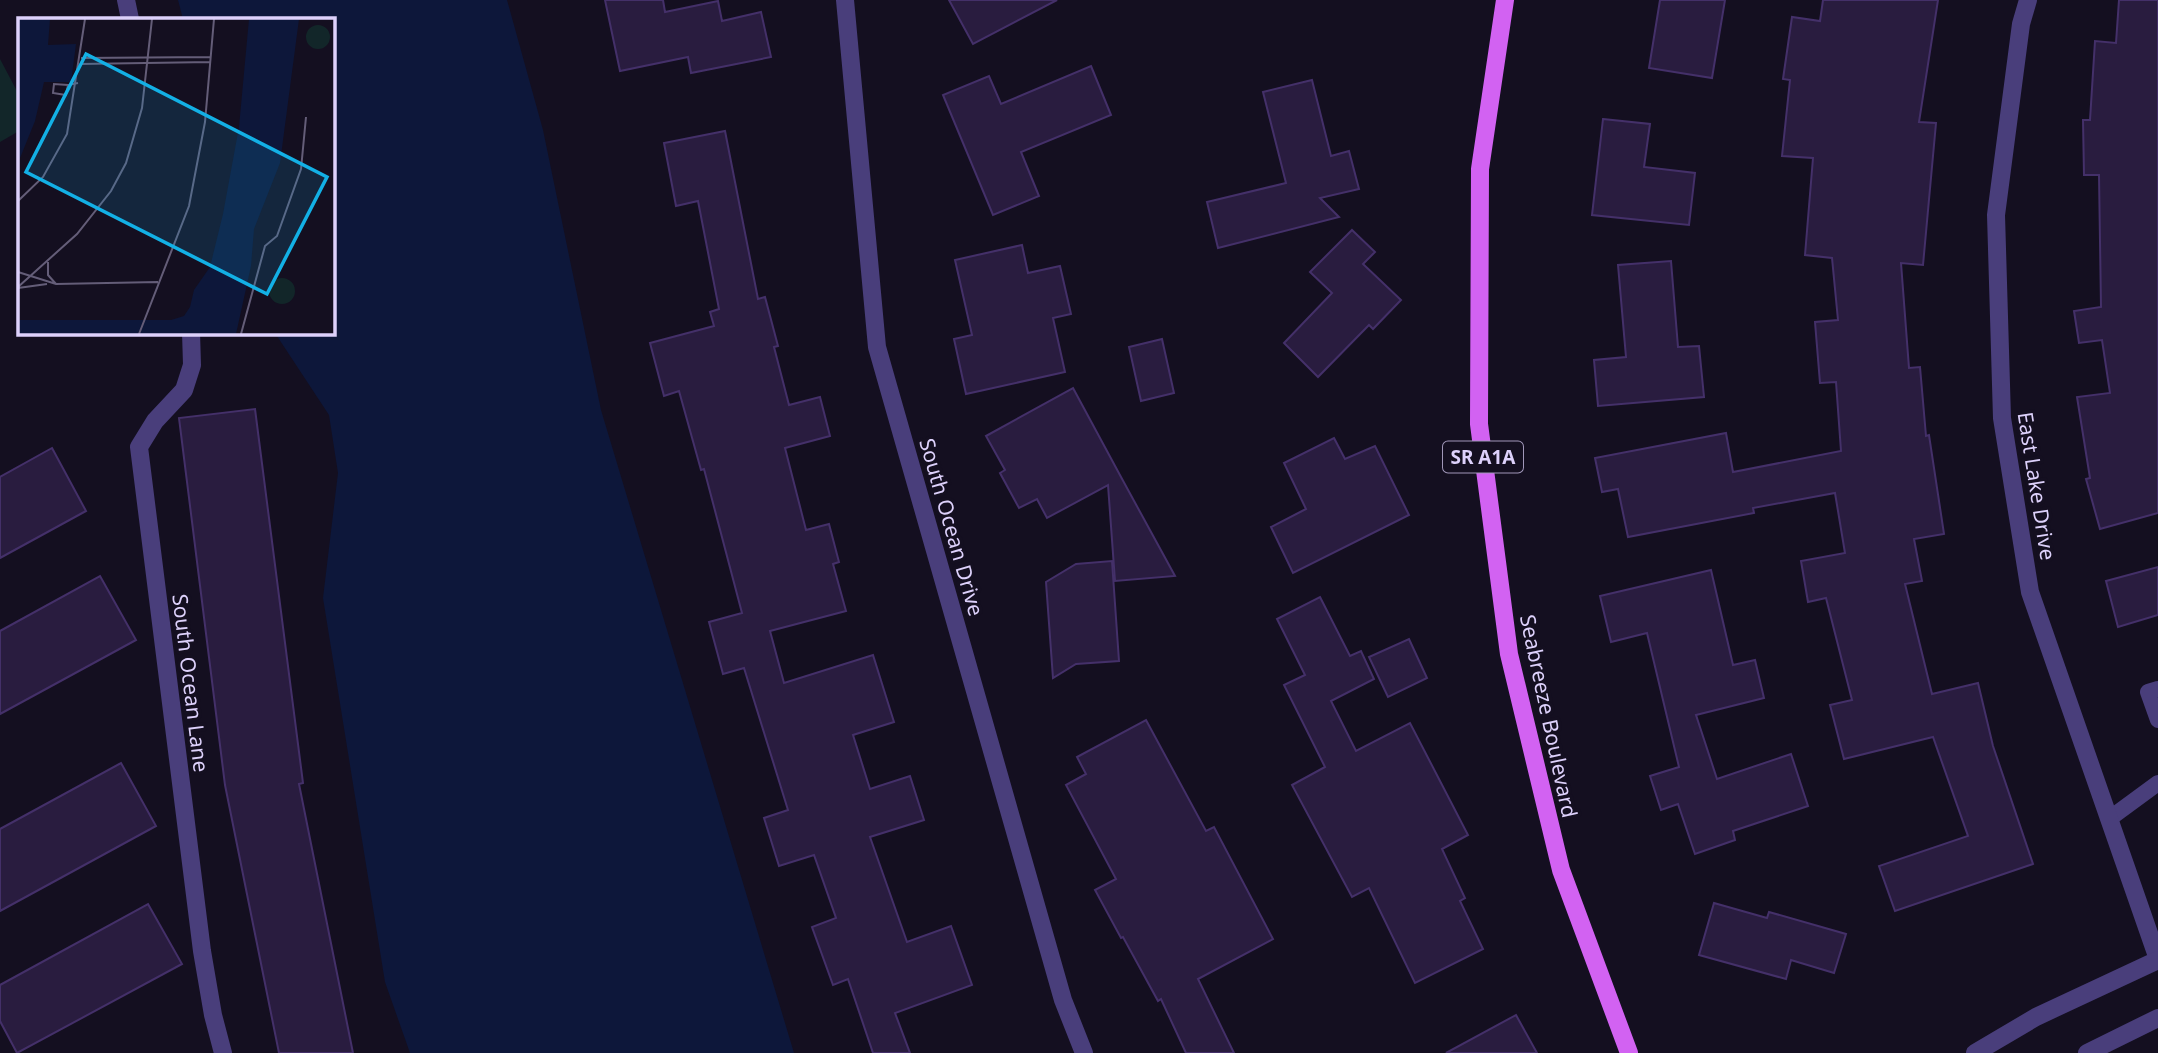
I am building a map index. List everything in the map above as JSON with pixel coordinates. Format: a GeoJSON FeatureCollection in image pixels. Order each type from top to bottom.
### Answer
{"type":"FeatureCollection","features":[{"type":"Feature","properties":{"kind":"main road","name":"Seabreeze Boulevard"},"geometry":{"type":"LineString","coordinates":[[1505,0],[1480,169],[1479,424],[1512,668],[1560,870],[1629,1053]]}},
{"type":"Feature","properties":{"kind":"street"},"geometry":{"type":"LineString","coordinates":[[127,0],[130,18]]}},
{"type":"Feature","properties":{"kind":"street","name":"South Ocean Drive"},"geometry":{"type":"LineString","coordinates":[[845,0],[877,347],[1063,1000],[1084,1053]]}},
{"type":"Feature","properties":{"kind":"street","name":"East Lake Drive"},"geometry":{"type":"LineString","coordinates":[[2028,0],[2021,24],[1996,215],[2002,418],[2030,592],[2158,960]]}},
{"type":"Feature","properties":{"kind":"street","name":"South Ocean Lane"},"geometry":{"type":"LineString","coordinates":[[191,334],[191,365],[184,390],[155,421],[139,447],[202,951],[213,1015],[223,1053]]}},
{"type":"Feature","properties":{"kind":"street"},"geometry":{"type":"LineString","coordinates":[[1975,1053],[2036,1017],[2158,960]]}},
{"type":"Feature","properties":{"kind":"street"},"geometry":{"type":"LineString","coordinates":[[2087,1053],[2158,1018]]}},
{"type":"Feature","properties":{"kind":"lane"},"geometry":{"type":"LineString","coordinates":[[2158,689],[2148,692],[2158,720]]}},
{"type":"Feature","properties":{"kind":"lane"},"geometry":{"type":"LineString","coordinates":[[2109,820],[2158,783]]}},
{"type":"Feature","properties":{"kind":"green space"},"geometry":{"type":"Polygon","coordinates":[[[0,59],[18,93],[18,132],[0,142],[0,59]]]}},
{"type":"Feature","properties":{"kind":"water"},"geometry":{"type":"Polygon","coordinates":[[[178,0],[507,0],[543,130],[601,410],[794,1053],[410,1053],[385,982],[323,598],[338,473],[329,415],[276,334],[334,334],[334,18],[183,18],[178,0]]]}},
{"type":"Feature","properties":{"kind":"building"},"geometry":{"type":"Polygon","coordinates":[[[605,0],[663,0],[665,12],[718,1],[722,21],[761,12],[771,57],[691,73],[688,57],[620,71],[605,0]]]}},
{"type":"Feature","properties":{"kind":"building"},"geometry":{"type":"Polygon","coordinates":[[[949,0],[1057,0],[973,44],[949,0]]]}},
{"type":"Feature","properties":{"kind":"building"},"geometry":{"type":"Polygon","coordinates":[[[1660,0],[1725,0],[1712,78],[1649,68],[1660,0]]]}},
{"type":"Feature","properties":{"kind":"building"},"geometry":{"type":"Polygon","coordinates":[[[1823,0],[1938,0],[1919,122],[1936,123],[1923,265],[1901,263],[1909,368],[1920,367],[1926,436],[1929,435],[1944,534],[1914,539],[1922,581],[1905,584],[1932,694],[1978,683],[1993,746],[2033,864],[1895,911],[1879,866],[1968,836],[1933,737],[1844,759],[1830,705],[1852,700],[1826,598],[1808,602],[1801,561],[1845,553],[1835,493],[1753,508],[1754,513],[1628,537],[1618,489],[1602,492],[1595,458],[1726,433],[1733,472],[1841,451],[1836,382],[1820,383],[1815,322],[1838,320],[1832,258],[1805,255],[1813,158],[1782,156],[1790,80],[1783,79],[1792,17],[1820,21],[1823,0]]]}},
{"type":"Feature","properties":{"kind":"building"},"geometry":{"type":"Polygon","coordinates":[[[2119,0],[2158,0],[2158,513],[2100,529],[2086,479],[2090,478],[2077,397],[2110,393],[2102,340],[2079,343],[2074,311],[2101,307],[2099,175],[2084,175],[2083,120],[2090,120],[2095,41],[2116,43],[2119,0]]]}},
{"type":"Feature","properties":{"kind":"building"},"geometry":{"type":"Polygon","coordinates":[[[1091,66],[1111,115],[1021,152],[1039,196],[993,215],[943,95],[989,76],[1001,104],[1091,66]]]}},
{"type":"Feature","properties":{"kind":"building"},"geometry":{"type":"Polygon","coordinates":[[[1312,80],[1331,156],[1349,151],[1359,189],[1320,198],[1339,217],[1218,248],[1207,202],[1286,183],[1263,92],[1312,80]]]}},
{"type":"Feature","properties":{"kind":"building"},"geometry":{"type":"Polygon","coordinates":[[[1603,119],[1650,124],[1644,167],[1695,173],[1689,225],[1592,215],[1603,119]]]}},
{"type":"Feature","properties":{"kind":"building"},"geometry":{"type":"Polygon","coordinates":[[[725,131],[758,299],[765,297],[789,405],[820,397],[830,436],[785,448],[806,530],[829,524],[839,562],[833,564],[846,611],[770,631],[784,683],[873,655],[894,722],[853,735],[870,789],[910,776],[924,820],[870,837],[907,942],[951,926],[972,985],[895,1013],[910,1053],[873,1053],[848,979],[833,985],[812,927],[836,918],[814,855],[779,866],[764,818],[788,810],[744,668],[723,674],[709,622],[742,613],[704,469],[701,470],[679,391],[664,396],[650,343],[714,326],[710,312],[719,309],[698,201],[676,206],[664,143],[725,131]]]}},
{"type":"Feature","properties":{"kind":"building"},"geometry":{"type":"Polygon","coordinates":[[[1352,230],[1375,252],[1363,264],[1401,300],[1373,329],[1369,325],[1318,377],[1284,343],[1332,293],[1310,272],[1352,230]]]}},
{"type":"Feature","properties":{"kind":"building"},"geometry":{"type":"Polygon","coordinates":[[[1022,245],[1028,273],[1060,266],[1071,314],[1053,318],[1065,372],[966,394],[954,339],[972,335],[955,260],[1022,245]]]}},
{"type":"Feature","properties":{"kind":"building"},"geometry":{"type":"Polygon","coordinates":[[[1671,261],[1678,347],[1699,346],[1704,397],[1598,406],[1594,360],[1626,357],[1618,265],[1671,261]]]}},
{"type":"Feature","properties":{"kind":"building"},"geometry":{"type":"Polygon","coordinates":[[[1162,339],[1174,393],[1141,401],[1129,347],[1162,339]]]}},
{"type":"Feature","properties":{"kind":"building"},"geometry":{"type":"Polygon","coordinates":[[[1073,388],[1175,576],[1115,581],[1108,485],[1047,518],[1037,499],[1019,508],[1000,473],[1005,470],[986,436],[1073,388]]]}},
{"type":"Feature","properties":{"kind":"building"},"geometry":{"type":"Polygon","coordinates":[[[255,409],[303,783],[299,784],[353,1053],[279,1053],[225,785],[179,418],[255,409]]]}},
{"type":"Feature","properties":{"kind":"building"},"geometry":{"type":"Polygon","coordinates":[[[1334,438],[1345,459],[1375,446],[1409,515],[1293,573],[1271,527],[1306,509],[1284,463],[1334,438]]]}},
{"type":"Feature","properties":{"kind":"building"},"geometry":{"type":"Polygon","coordinates":[[[52,448],[86,511],[0,558],[0,477],[52,448]]]}},
{"type":"Feature","properties":{"kind":"building"},"geometry":{"type":"Polygon","coordinates":[[[1112,561],[1119,661],[1076,664],[1053,678],[1046,582],[1076,564],[1112,561]]]}},
{"type":"Feature","properties":{"kind":"building"},"geometry":{"type":"Polygon","coordinates":[[[2158,567],[2158,615],[2118,627],[2106,581],[2158,567]]]}},
{"type":"Feature","properties":{"kind":"building"},"geometry":{"type":"Polygon","coordinates":[[[1711,570],[1733,665],[1755,660],[1764,698],[1696,715],[1717,779],[1791,754],[1808,806],[1733,831],[1735,840],[1695,854],[1678,804],[1661,810],[1650,776],[1679,767],[1647,633],[1611,642],[1600,596],[1711,570]]]}},
{"type":"Feature","properties":{"kind":"building"},"geometry":{"type":"Polygon","coordinates":[[[100,576],[136,640],[0,714],[0,631],[100,576]]]}},
{"type":"Feature","properties":{"kind":"building"},"geometry":{"type":"Polygon","coordinates":[[[1320,597],[1350,656],[1361,651],[1374,679],[1331,701],[1356,751],[1410,723],[1468,835],[1442,849],[1465,898],[1460,901],[1483,949],[1415,983],[1369,888],[1352,897],[1292,785],[1325,767],[1284,685],[1305,675],[1277,619],[1320,597]]]}},
{"type":"Feature","properties":{"kind":"building"},"geometry":{"type":"Polygon","coordinates":[[[1409,639],[1427,678],[1388,697],[1369,657],[1409,639]]]}},
{"type":"Feature","properties":{"kind":"building"},"geometry":{"type":"Polygon","coordinates":[[[1146,720],[1206,831],[1214,827],[1273,939],[1198,979],[1234,1053],[1186,1053],[1161,999],[1158,1001],[1095,890],[1116,879],[1066,785],[1086,774],[1077,757],[1146,720]]]}},
{"type":"Feature","properties":{"kind":"building"},"geometry":{"type":"Polygon","coordinates":[[[121,763],[156,826],[0,911],[0,829],[121,763]]]}},
{"type":"Feature","properties":{"kind":"building"},"geometry":{"type":"Polygon","coordinates":[[[1714,903],[1767,918],[1769,912],[1846,934],[1834,973],[1791,960],[1786,979],[1699,955],[1714,903]]]}},
{"type":"Feature","properties":{"kind":"building"},"geometry":{"type":"Polygon","coordinates":[[[148,904],[182,964],[17,1053],[0,1021],[0,985],[148,904]]]}},
{"type":"Feature","properties":{"kind":"building"},"geometry":{"type":"Polygon","coordinates":[[[1516,1015],[1537,1053],[1446,1053],[1516,1015]]]}}]}
